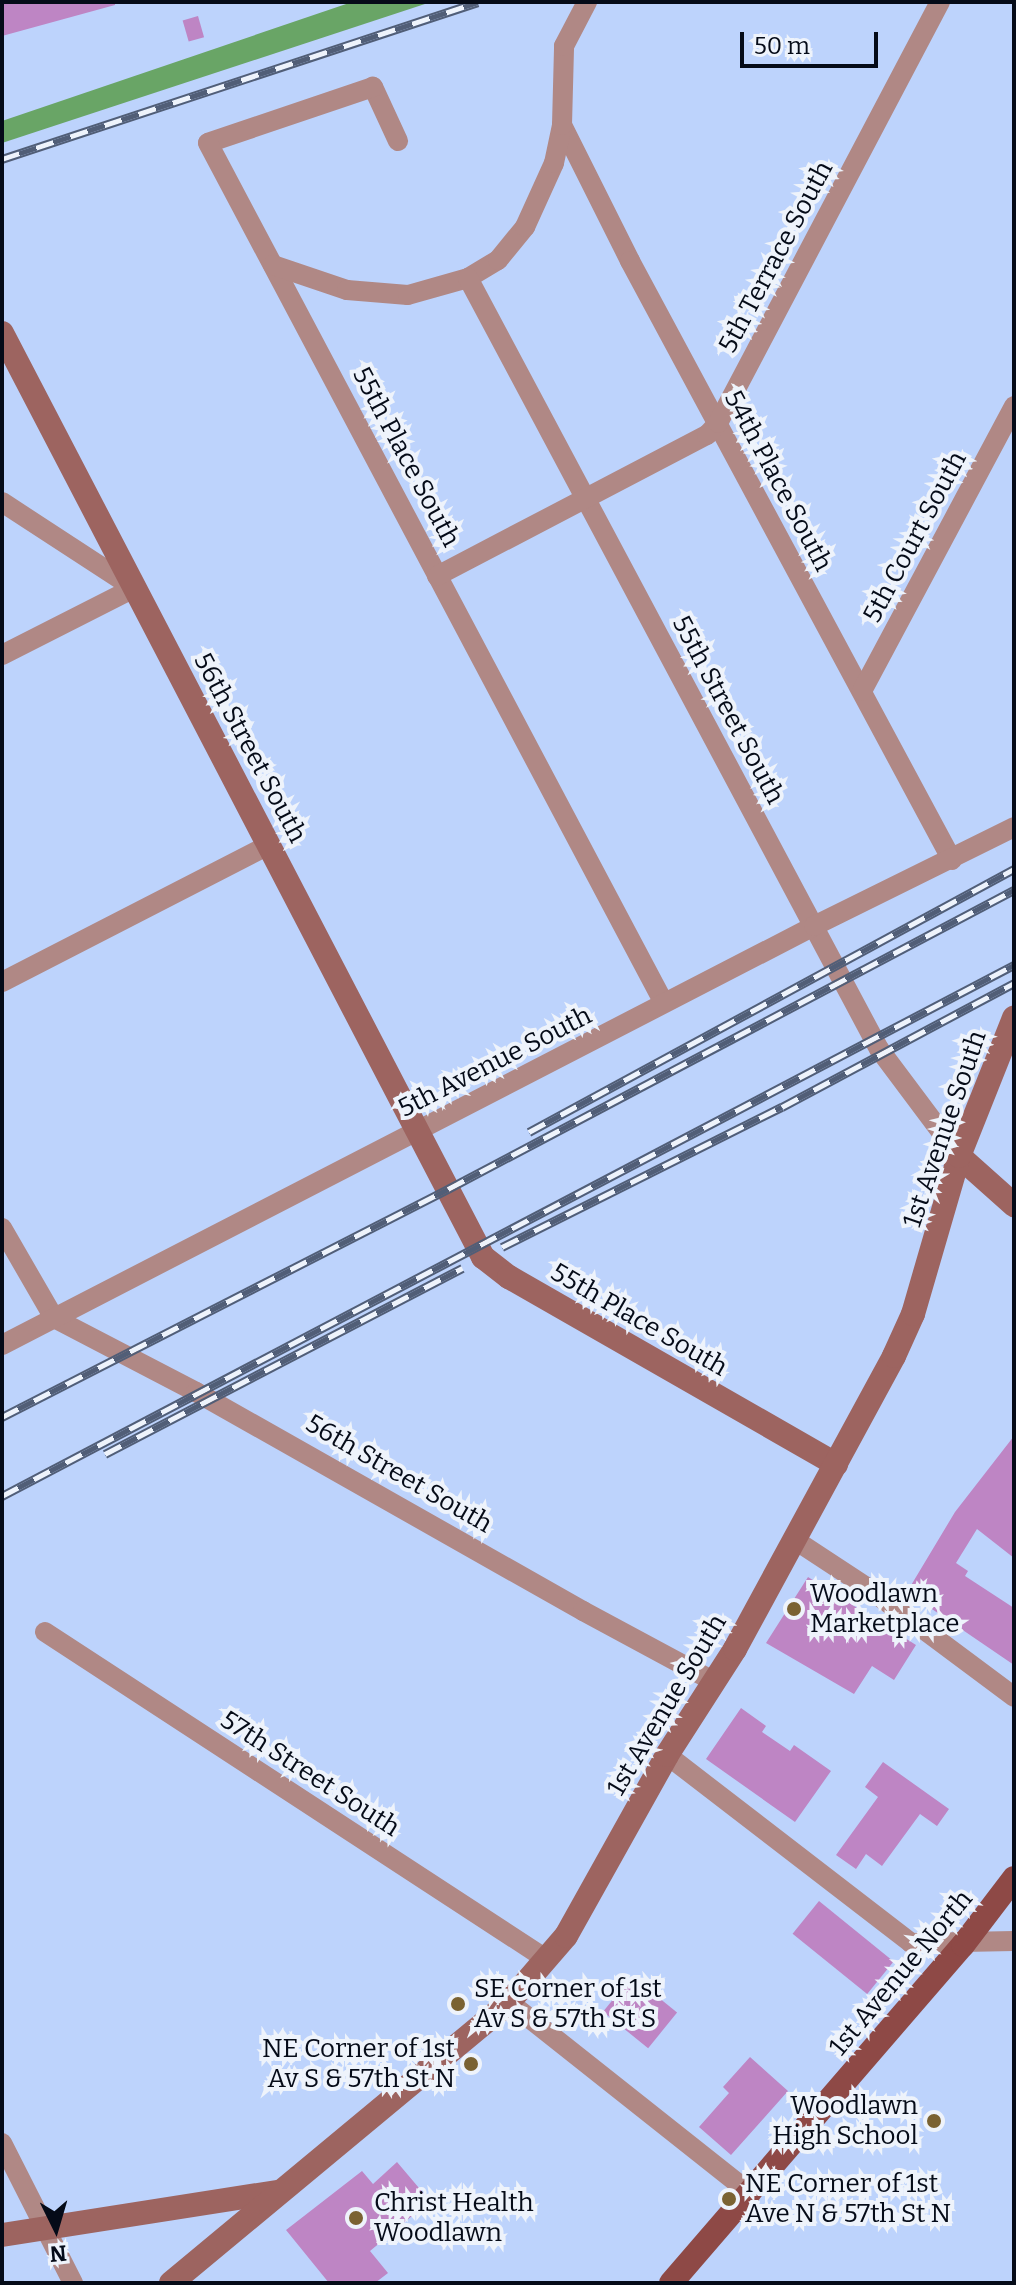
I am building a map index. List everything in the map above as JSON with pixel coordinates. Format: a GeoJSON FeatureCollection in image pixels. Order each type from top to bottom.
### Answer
{"type":"FeatureCollection","features":[{"type":"Feature","properties":{"kind":"main road","name":"1st Avenue North"},"geometry":{"type":"LineString","coordinates":[[671,2283],[963,1945],[1014,1878]]}},
{"type":"Feature","properties":{"kind":"street"},"geometry":{"type":"LineString","coordinates":[[273,265],[347,290],[408,295],[468,278],[498,260],[525,227],[554,163],[562,125],[564,46],[587,2]]}},
{"type":"Feature","properties":{"kind":"street","name":"5th Terrace South"},"geometry":{"type":"LineString","coordinates":[[437,576],[707,435],[718,423],[940,2]]}},
{"type":"Feature","properties":{"kind":"street","name":"55th Place South"},"geometry":{"type":"LineString","coordinates":[[398,141],[373,87],[208,143],[664,1003]]}},
{"type":"Feature","properties":{"kind":"street","name":"54th Place South"},"geometry":{"type":"LineString","coordinates":[[562,125],[630,261],[952,860]]}},
{"type":"Feature","properties":{"kind":"street","name":"55th Street South"},"geometry":{"type":"LineString","coordinates":[[468,278],[879,1049],[959,1156]]}},
{"type":"Feature","properties":{"kind":"street","name":"56th Street South"},"geometry":{"type":"LineString","coordinates":[[2,333],[448,1189]]}},
{"type":"Feature","properties":{"kind":"street","name":"5th Court South"},"geometry":{"type":"LineString","coordinates":[[862,691],[1014,406]]}},
{"type":"Feature","properties":{"kind":"street"},"geometry":{"type":"LineString","coordinates":[[2,502],[134,588]]}},
{"type":"Feature","properties":{"kind":"street"},"geometry":{"type":"LineString","coordinates":[[2,655],[134,588]]}},
{"type":"Feature","properties":{"kind":"street","name":"5th Avenue South"},"geometry":{"type":"LineString","coordinates":[[2,1345],[814,926],[1014,827]]}},
{"type":"Feature","properties":{"kind":"street"},"geometry":{"type":"LineString","coordinates":[[2,982],[269,845]]}},
{"type":"Feature","properties":{"kind":"street","name":"1st Avenue South"},"geometry":{"type":"LineString","coordinates":[[171,2283],[509,2002],[566,1936],[667,1755],[715,1682],[795,1540],[913,1314],[959,1156],[1014,1018]]}},
{"type":"Feature","properties":{"kind":"street"},"geometry":{"type":"LineString","coordinates":[[959,1156],[1014,1205]]}},
{"type":"Feature","properties":{"kind":"street","name":"55th Place South"},"geometry":{"type":"LineString","coordinates":[[448,1189],[483,1257],[495,1269],[836,1464]]}},
{"type":"Feature","properties":{"kind":"street"},"geometry":{"type":"LineString","coordinates":[[2,1228],[54,1318]]}},
{"type":"Feature","properties":{"kind":"street","name":"56th Street South"},"geometry":{"type":"LineString","coordinates":[[54,1318],[196,1392],[583,1611],[715,1682]]}},
{"type":"Feature","properties":{"kind":"street"},"geometry":{"type":"LineString","coordinates":[[795,1540],[868,1588],[1014,1697]]}},
{"type":"Feature","properties":{"kind":"street","name":"57th Street South"},"geometry":{"type":"LineString","coordinates":[[45,1632],[546,1959]]}},
{"type":"Feature","properties":{"kind":"street"},"geometry":{"type":"LineString","coordinates":[[667,1755],[911,1943],[963,1945],[1014,1941]]}},
{"type":"Feature","properties":{"kind":"street"},"geometry":{"type":"LineString","coordinates":[[509,2002],[751,2194]]}},
{"type":"Feature","properties":{"kind":"street"},"geometry":{"type":"LineString","coordinates":[[2,2143],[73,2283]]}},
{"type":"Feature","properties":{"kind":"street"},"geometry":{"type":"LineString","coordinates":[[2,2235],[277,2192]]}},
{"type":"Feature","properties":{"kind":"green space"},"geometry":{"type":"Polygon","coordinates":[[[352,2],[431,2],[2,143],[2,121],[352,2]]]}},
{"type":"Feature","properties":{"kind":"building"},"geometry":{"type":"Polygon","coordinates":[[[2,2],[115,2],[115,5],[2,36],[2,2]]]}},
{"type":"Feature","properties":{"kind":"building"},"geometry":{"type":"Polygon","coordinates":[[[198,16],[204,37],[189,42],[183,20],[198,16]]]}},
{"type":"Feature","properties":{"kind":"building"},"geometry":{"type":"Polygon","coordinates":[[[1014,1436],[1014,1558],[977,1529],[956,1563],[968,1571],[965,1576],[1014,1608],[1014,1665],[907,1592],[955,1512],[1014,1436]]]}},
{"type":"Feature","properties":{"kind":"building"},"geometry":{"type":"Polygon","coordinates":[[[808,1577],[916,1645],[894,1680],[872,1666],[854,1694],[766,1643],[808,1577]]]}},
{"type":"Feature","properties":{"kind":"building"},"geometry":{"type":"Polygon","coordinates":[[[741,1708],[766,1726],[762,1732],[790,1751],[794,1745],[831,1771],[795,1822],[706,1759],[741,1708]]]}},
{"type":"Feature","properties":{"kind":"building"},"geometry":{"type":"Polygon","coordinates":[[[883,1762],[949,1809],[937,1826],[920,1814],[882,1866],[866,1854],[856,1869],[836,1855],[878,1797],[865,1787],[883,1762]]]}},
{"type":"Feature","properties":{"kind":"building"},"geometry":{"type":"Polygon","coordinates":[[[819,1901],[894,1961],[867,1994],[793,1934],[819,1901]]]}},
{"type":"Feature","properties":{"kind":"building"},"geometry":{"type":"Polygon","coordinates":[[[632,1976],[677,2013],[648,2048],[603,2012],[632,1976]]]}},
{"type":"Feature","properties":{"kind":"building"},"geometry":{"type":"Polygon","coordinates":[[[750,2057],[788,2091],[731,2155],[699,2127],[729,2093],[723,2087],[750,2057]]]}},
{"type":"Feature","properties":{"kind":"building","name":"Christ Health Woodlawn"},"geometry":{"type":"Polygon","coordinates":[[[397,2162],[430,2201],[370,2251],[388,2273],[375,2283],[329,2283],[286,2230],[362,2171],[373,2184],[397,2162]]]}},
{"type":"Feature","properties":{"kind":"railway"},"geometry":{"type":"LineString","coordinates":[[2,159],[478,2]]}},
{"type":"Feature","properties":{"kind":"railway"},"geometry":{"type":"LineString","coordinates":[[529,1132],[1014,869]]}},
{"type":"Feature","properties":{"kind":"railway"},"geometry":{"type":"LineString","coordinates":[[2,1417],[448,1189],[1014,890]]}},
{"type":"Feature","properties":{"kind":"railway"},"geometry":{"type":"LineString","coordinates":[[2,1496],[1014,965]]}},
{"type":"Feature","properties":{"kind":"railway"},"geometry":{"type":"LineString","coordinates":[[502,1247],[782,1107],[1014,983]]}},
{"type":"Feature","properties":{"kind":"railway"},"geometry":{"type":"LineString","coordinates":[[105,1454],[463,1268]]}},
{"type":"Feature","properties":{"kind":"place","name":"Woodlawn Marketplace"},"geometry":{"type":"Point","coordinates":[794,1609]}},
{"type":"Feature","properties":{"kind":"place","name":"SE Corner of 1st Av S & 57th St S"},"geometry":{"type":"Point","coordinates":[458,2004]}},
{"type":"Feature","properties":{"kind":"place","name":"NE Corner of 1st Av S & 57th St N"},"geometry":{"type":"Point","coordinates":[471,2064]}},
{"type":"Feature","properties":{"kind":"place","name":"Woodlawn High School"},"geometry":{"type":"Point","coordinates":[934,2121]}},
{"type":"Feature","properties":{"kind":"place","name":"NE Corner of 1st Ave N & 57th St N"},"geometry":{"type":"Point","coordinates":[729,2199]}},
{"type":"Feature","properties":{"kind":"place","name":"Christ Health Woodlawn"},"geometry":{"type":"Point","coordinates":[356,2218]}}]}
